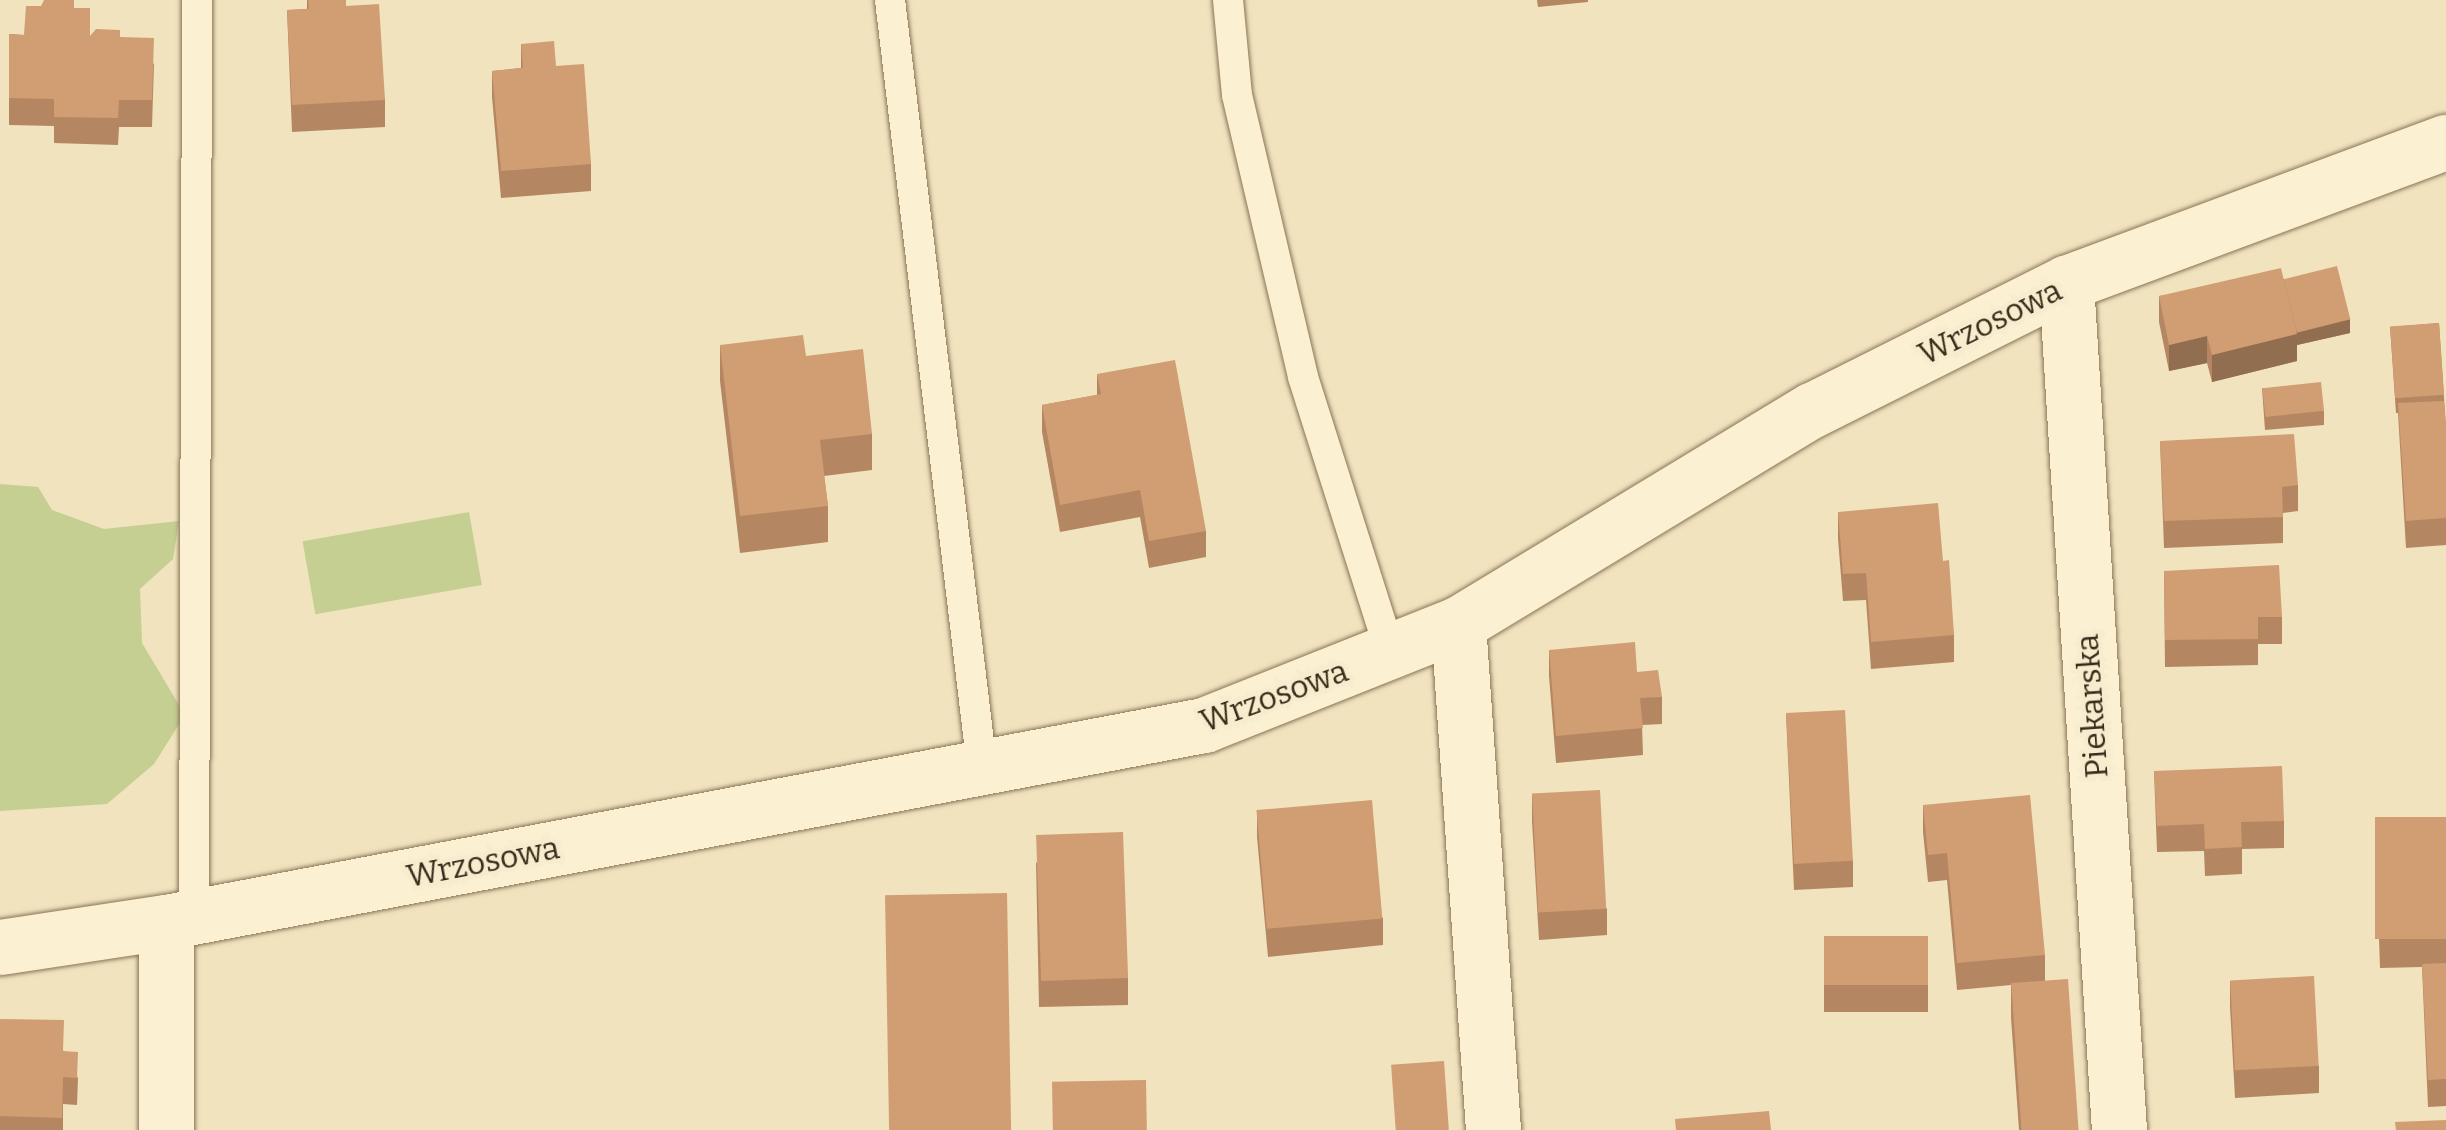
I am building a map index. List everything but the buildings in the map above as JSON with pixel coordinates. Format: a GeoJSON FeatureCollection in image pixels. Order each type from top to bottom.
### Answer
{"type":"FeatureCollection","features":[{"type":"Feature","properties":{"kind":"street","name":"Wrzosowa"},"geometry":{"type":"LineString","coordinates":[[0,948],[180,920],[1204,725],[1458,624],[1812,410],[2066,283],[2446,142]]}},
{"type":"Feature","properties":{"kind":"street","name":"Piekarska"},"geometry":{"type":"LineString","coordinates":[[2066,283],[2119,1130]]}},
{"type":"Feature","properties":{"kind":"street"},"geometry":{"type":"LineString","coordinates":[[1458,624],[1493,1130]]}},
{"type":"Feature","properties":{"kind":"street"},"geometry":{"type":"LineString","coordinates":[[166,1130],[180,920]]}},
{"type":"Feature","properties":{"kind":"lane"},"geometry":{"type":"LineString","coordinates":[[180,920],[197,0]]}},
{"type":"Feature","properties":{"kind":"lane"},"geometry":{"type":"LineString","coordinates":[[890,0],[982,767]]}},
{"type":"Feature","properties":{"kind":"lane"},"geometry":{"type":"LineString","coordinates":[[1228,0],[1237,95],[1303,377],[1390,652]]}},
{"type":"Feature","properties":{"kind":"green space"},"geometry":{"type":"Polygon","coordinates":[[[0,484],[38,487],[52,510],[104,529],[179,521],[173,559],[140,589],[142,643],[185,715],[154,764],[107,804],[0,811],[0,484]]]}},
{"type":"Feature","properties":{"kind":"green space"},"geometry":{"type":"Polygon","coordinates":[[[469,512],[482,585],[315,614],[303,541],[469,512]]]}}]}
